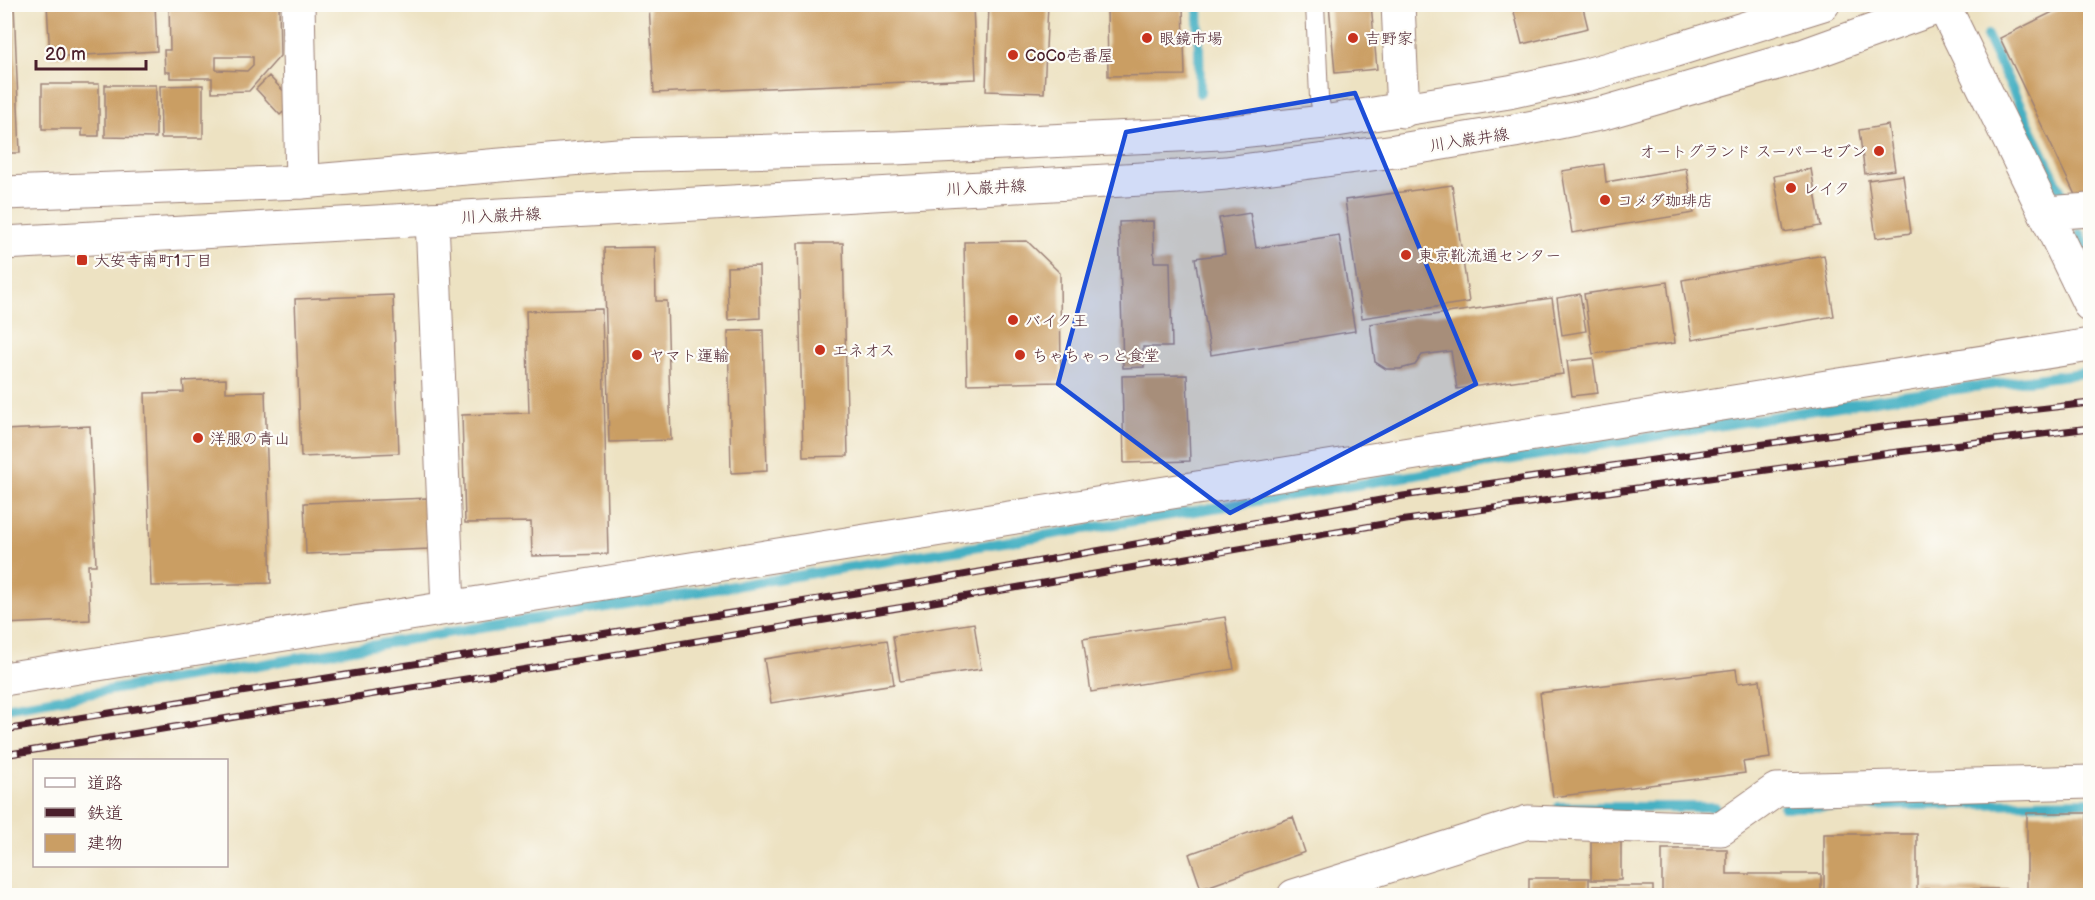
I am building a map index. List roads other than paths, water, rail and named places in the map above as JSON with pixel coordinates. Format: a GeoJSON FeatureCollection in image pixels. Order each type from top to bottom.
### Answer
{"type":"FeatureCollection","features":[{"type":"Feature","properties":{"kind":"street"},"geometry":{"type":"LineString","coordinates":[[298,4],[302,182]]}},
{"type":"Feature","properties":{"kind":"street"},"geometry":{"type":"LineString","coordinates":[[1398,4],[1403,111]]}},
{"type":"Feature","properties":{"kind":"street"},"geometry":{"type":"LineString","coordinates":[[4,193],[302,182],[618,155],[895,148],[1172,137],[1324,122],[1509,92],[1586,75],[1774,21],[1823,4]]}},
{"type":"Feature","properties":{"kind":"street"},"geometry":{"type":"LineString","coordinates":[[1944,5],[2091,305]]}},
{"type":"Feature","properties":{"kind":"street","name":"川入巌井線"},"geometry":{"type":"LineString","coordinates":[[4,243],[1177,177],[1332,160],[1514,131],[1604,113],[1805,55],[1944,5]]}},
{"type":"Feature","properties":{"kind":"street"},"geometry":{"type":"LineString","coordinates":[[2044,213],[2091,210]]}},
{"type":"Feature","properties":{"kind":"street"},"geometry":{"type":"LineString","coordinates":[[432,219],[448,608]]}},
{"type":"Feature","properties":{"kind":"street"},"geometry":{"type":"LineString","coordinates":[[4,679],[2091,345]]}},
{"type":"Feature","properties":{"kind":"street"},"geometry":{"type":"LineString","coordinates":[[1294,896],[1528,822],[1721,829],[1776,790],[2091,782]]}},
{"type":"Feature","properties":{"kind":"lane"},"geometry":{"type":"LineString","coordinates":[[1315,4],[1319,97],[1324,122]]}},
{"type":"Feature","properties":{"kind":"waterway"},"geometry":{"type":"LineString","coordinates":[[1198,4],[1200,93]]}},
{"type":"Feature","properties":{"kind":"waterway"},"geometry":{"type":"LineString","coordinates":[[1987,36],[2064,199]]}},
{"type":"Feature","properties":{"kind":"waterway"},"geometry":{"type":"LineString","coordinates":[[2080,234],[2090,258]]}},
{"type":"Feature","properties":{"kind":"waterway"},"geometry":{"type":"LineString","coordinates":[[4,708],[452,632],[1888,398],[2090,372]]}},
{"type":"Feature","properties":{"kind":"waterway"},"geometry":{"type":"LineString","coordinates":[[1784,807],[2090,802]]}},
{"type":"Feature","properties":{"kind":"waterway"},"geometry":{"type":"LineString","coordinates":[[1559,807],[1715,807]]}},
{"type":"Feature","properties":{"kind":"railway"},"geometry":{"type":"LineString","coordinates":[[4,730],[918,583],[1403,496],[1883,427],[2090,403]]}},
{"type":"Feature","properties":{"kind":"railway"},"geometry":{"type":"LineString","coordinates":[[4,755],[922,604],[1406,520],[1890,453],[2090,428]]}},
{"type":"Feature","properties":{"kind":"place","name":"眼鏡市場"},"geometry":{"type":"Point","coordinates":[1147,38]}},
{"type":"Feature","properties":{"kind":"place","name":"吉野家"},"geometry":{"type":"Point","coordinates":[1353,38]}},
{"type":"Feature","properties":{"kind":"place","name":"CoCo壱番屋"},"geometry":{"type":"Point","coordinates":[1013,55]}},
{"type":"Feature","properties":{"kind":"place","name":"オートグランド スーパーセブン"},"geometry":{"type":"Point","coordinates":[1879,151]}},
{"type":"Feature","properties":{"kind":"place","name":"レイク"},"geometry":{"type":"Point","coordinates":[1791,188]}},
{"type":"Feature","properties":{"kind":"place","name":"コメダ珈琲店"},"geometry":{"type":"Point","coordinates":[1605,200]}},
{"type":"Feature","properties":{"kind":"place","name":"東京靴流通センター"},"geometry":{"type":"Point","coordinates":[1406,255]}},
{"type":"Feature","properties":{"kind":"place","name":"大安寺南町1丁目"},"geometry":{"type":"Point","coordinates":[82,260]}},
{"type":"Feature","properties":{"kind":"place","name":"バイク王"},"geometry":{"type":"Point","coordinates":[1013,320]}},
{"type":"Feature","properties":{"kind":"place","name":"エネオス"},"geometry":{"type":"Point","coordinates":[820,350]}},
{"type":"Feature","properties":{"kind":"place","name":"ヤマト運輸"},"geometry":{"type":"Point","coordinates":[637,355]}},
{"type":"Feature","properties":{"kind":"place","name":"ちゃちゃっと食堂"},"geometry":{"type":"Point","coordinates":[1020,355]}},
{"type":"Feature","properties":{"kind":"place","name":"洋服の青山"},"geometry":{"type":"Point","coordinates":[198,438]}}]}
